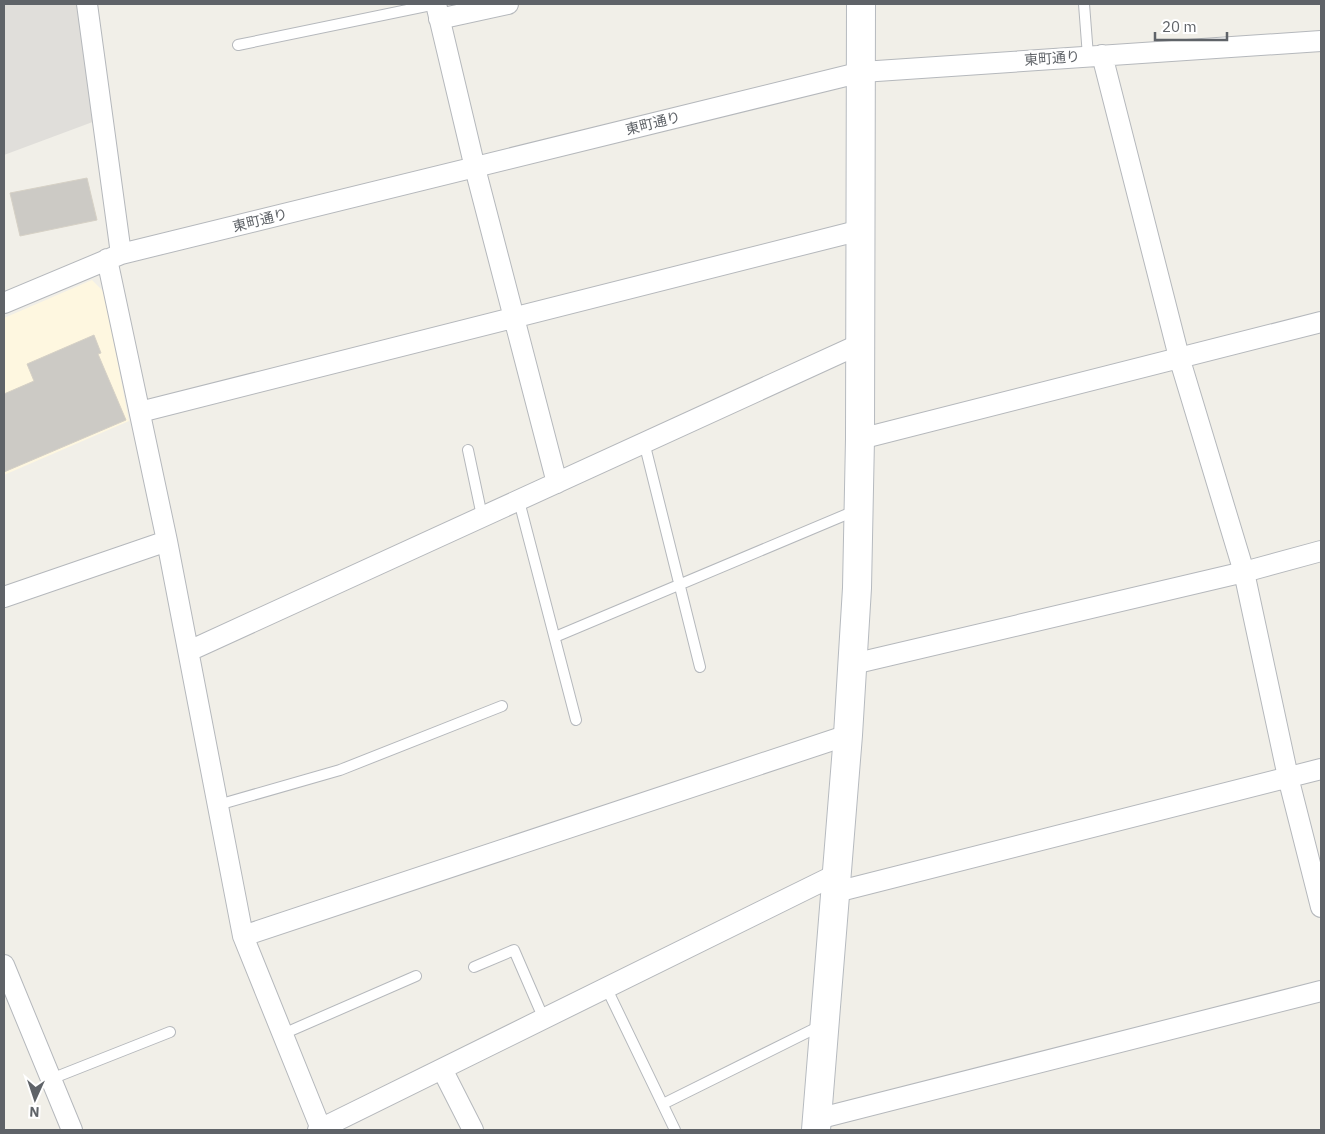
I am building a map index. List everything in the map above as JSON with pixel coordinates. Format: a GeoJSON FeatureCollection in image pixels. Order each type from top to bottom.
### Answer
{"type":"FeatureCollection","features":[{"type":"Feature","properties":{"kind":"street"},"geometry":{"type":"LineString","coordinates":[[87,4],[114,256],[140,412],[189,651],[243,936],[320,1130],[543,1017],[836,883],[1321,769]]}},
{"type":"Feature","properties":{"kind":"street"},"geometry":{"type":"LineString","coordinates":[[508,4],[437,9],[475,168],[557,483]]}},
{"type":"Feature","properties":{"kind":"street"},"geometry":{"type":"LineString","coordinates":[[861,4],[860,438],[853,664],[817,1124],[1321,991]]}},
{"type":"Feature","properties":{"kind":"street","name":"東町通り"},"geometry":{"type":"LineString","coordinates":[[4,303],[114,256],[862,72],[1321,41]]}},
{"type":"Feature","properties":{"kind":"street"},"geometry":{"type":"LineString","coordinates":[[1095,55],[1180,357],[1244,572],[1288,777],[1321,907]]}},
{"type":"Feature","properties":{"kind":"street"},"geometry":{"type":"LineString","coordinates":[[140,412],[861,230]]}},
{"type":"Feature","properties":{"kind":"street"},"geometry":{"type":"LineString","coordinates":[[860,438],[1321,322]]}},
{"type":"Feature","properties":{"kind":"street"},"geometry":{"type":"LineString","coordinates":[[189,651],[860,344]]}},
{"type":"Feature","properties":{"kind":"street"},"geometry":{"type":"LineString","coordinates":[[4,597],[167,541]]}},
{"type":"Feature","properties":{"kind":"street"},"geometry":{"type":"LineString","coordinates":[[853,664],[1244,572],[1321,551]]}},
{"type":"Feature","properties":{"kind":"street"},"geometry":{"type":"LineString","coordinates":[[243,936],[848,735]]}},
{"type":"Feature","properties":{"kind":"street"},"geometry":{"type":"LineString","coordinates":[[6,975],[72,1130]]}},
{"type":"Feature","properties":{"kind":"street"},"geometry":{"type":"LineString","coordinates":[[442,1069],[473,1130]]}},
{"type":"Feature","properties":{"kind":"lane"},"geometry":{"type":"LineString","coordinates":[[1084,4],[1095,55]]}},
{"type":"Feature","properties":{"kind":"lane"},"geometry":{"type":"LineString","coordinates":[[238,46],[437,9]]}},
{"type":"Feature","properties":{"kind":"lane"},"geometry":{"type":"LineString","coordinates":[[644,442],[700,667]]}},
{"type":"Feature","properties":{"kind":"lane"},"geometry":{"type":"LineString","coordinates":[[468,450],[482,516]]}},
{"type":"Feature","properties":{"kind":"lane"},"geometry":{"type":"LineString","coordinates":[[518,501],[576,720]]}},
{"type":"Feature","properties":{"kind":"lane"},"geometry":{"type":"LineString","coordinates":[[555,637],[858,509]]}},
{"type":"Feature","properties":{"kind":"lane"},"geometry":{"type":"LineString","coordinates":[[218,805],[340,770],[502,706]]}},
{"type":"Feature","properties":{"kind":"lane"},"geometry":{"type":"LineString","coordinates":[[474,967],[514,950],[543,1017]]}},
{"type":"Feature","properties":{"kind":"lane"},"geometry":{"type":"LineString","coordinates":[[283,1034],[416,976]]}},
{"type":"Feature","properties":{"kind":"lane"},"geometry":{"type":"LineString","coordinates":[[606,987],[675,1130]]}},
{"type":"Feature","properties":{"kind":"lane"},"geometry":{"type":"LineString","coordinates":[[663,1104],[825,1024]]}},
{"type":"Feature","properties":{"kind":"lane"},"geometry":{"type":"LineString","coordinates":[[51,1079],[170,1032]]}},
{"type":"Feature","properties":{"kind":"shaded area"},"geometry":{"type":"Polygon","coordinates":[[[4,4],[78,4],[98,120],[4,155],[4,4]]]}},
{"type":"Feature","properties":{"kind":"shaded area"},"geometry":{"type":"Polygon","coordinates":[[[92,280],[104,292],[129,421],[4,475],[4,318],[92,280]]]}},
{"type":"Feature","properties":{"kind":"building"},"geometry":{"type":"Polygon","coordinates":[[[87,178],[97,220],[20,236],[10,193],[87,178]]]}},
{"type":"Feature","properties":{"kind":"building"},"geometry":{"type":"Polygon","coordinates":[[[94,335],[101,353],[98,354],[126,420],[4,472],[4,394],[34,381],[27,364],[94,335]]]}}]}
